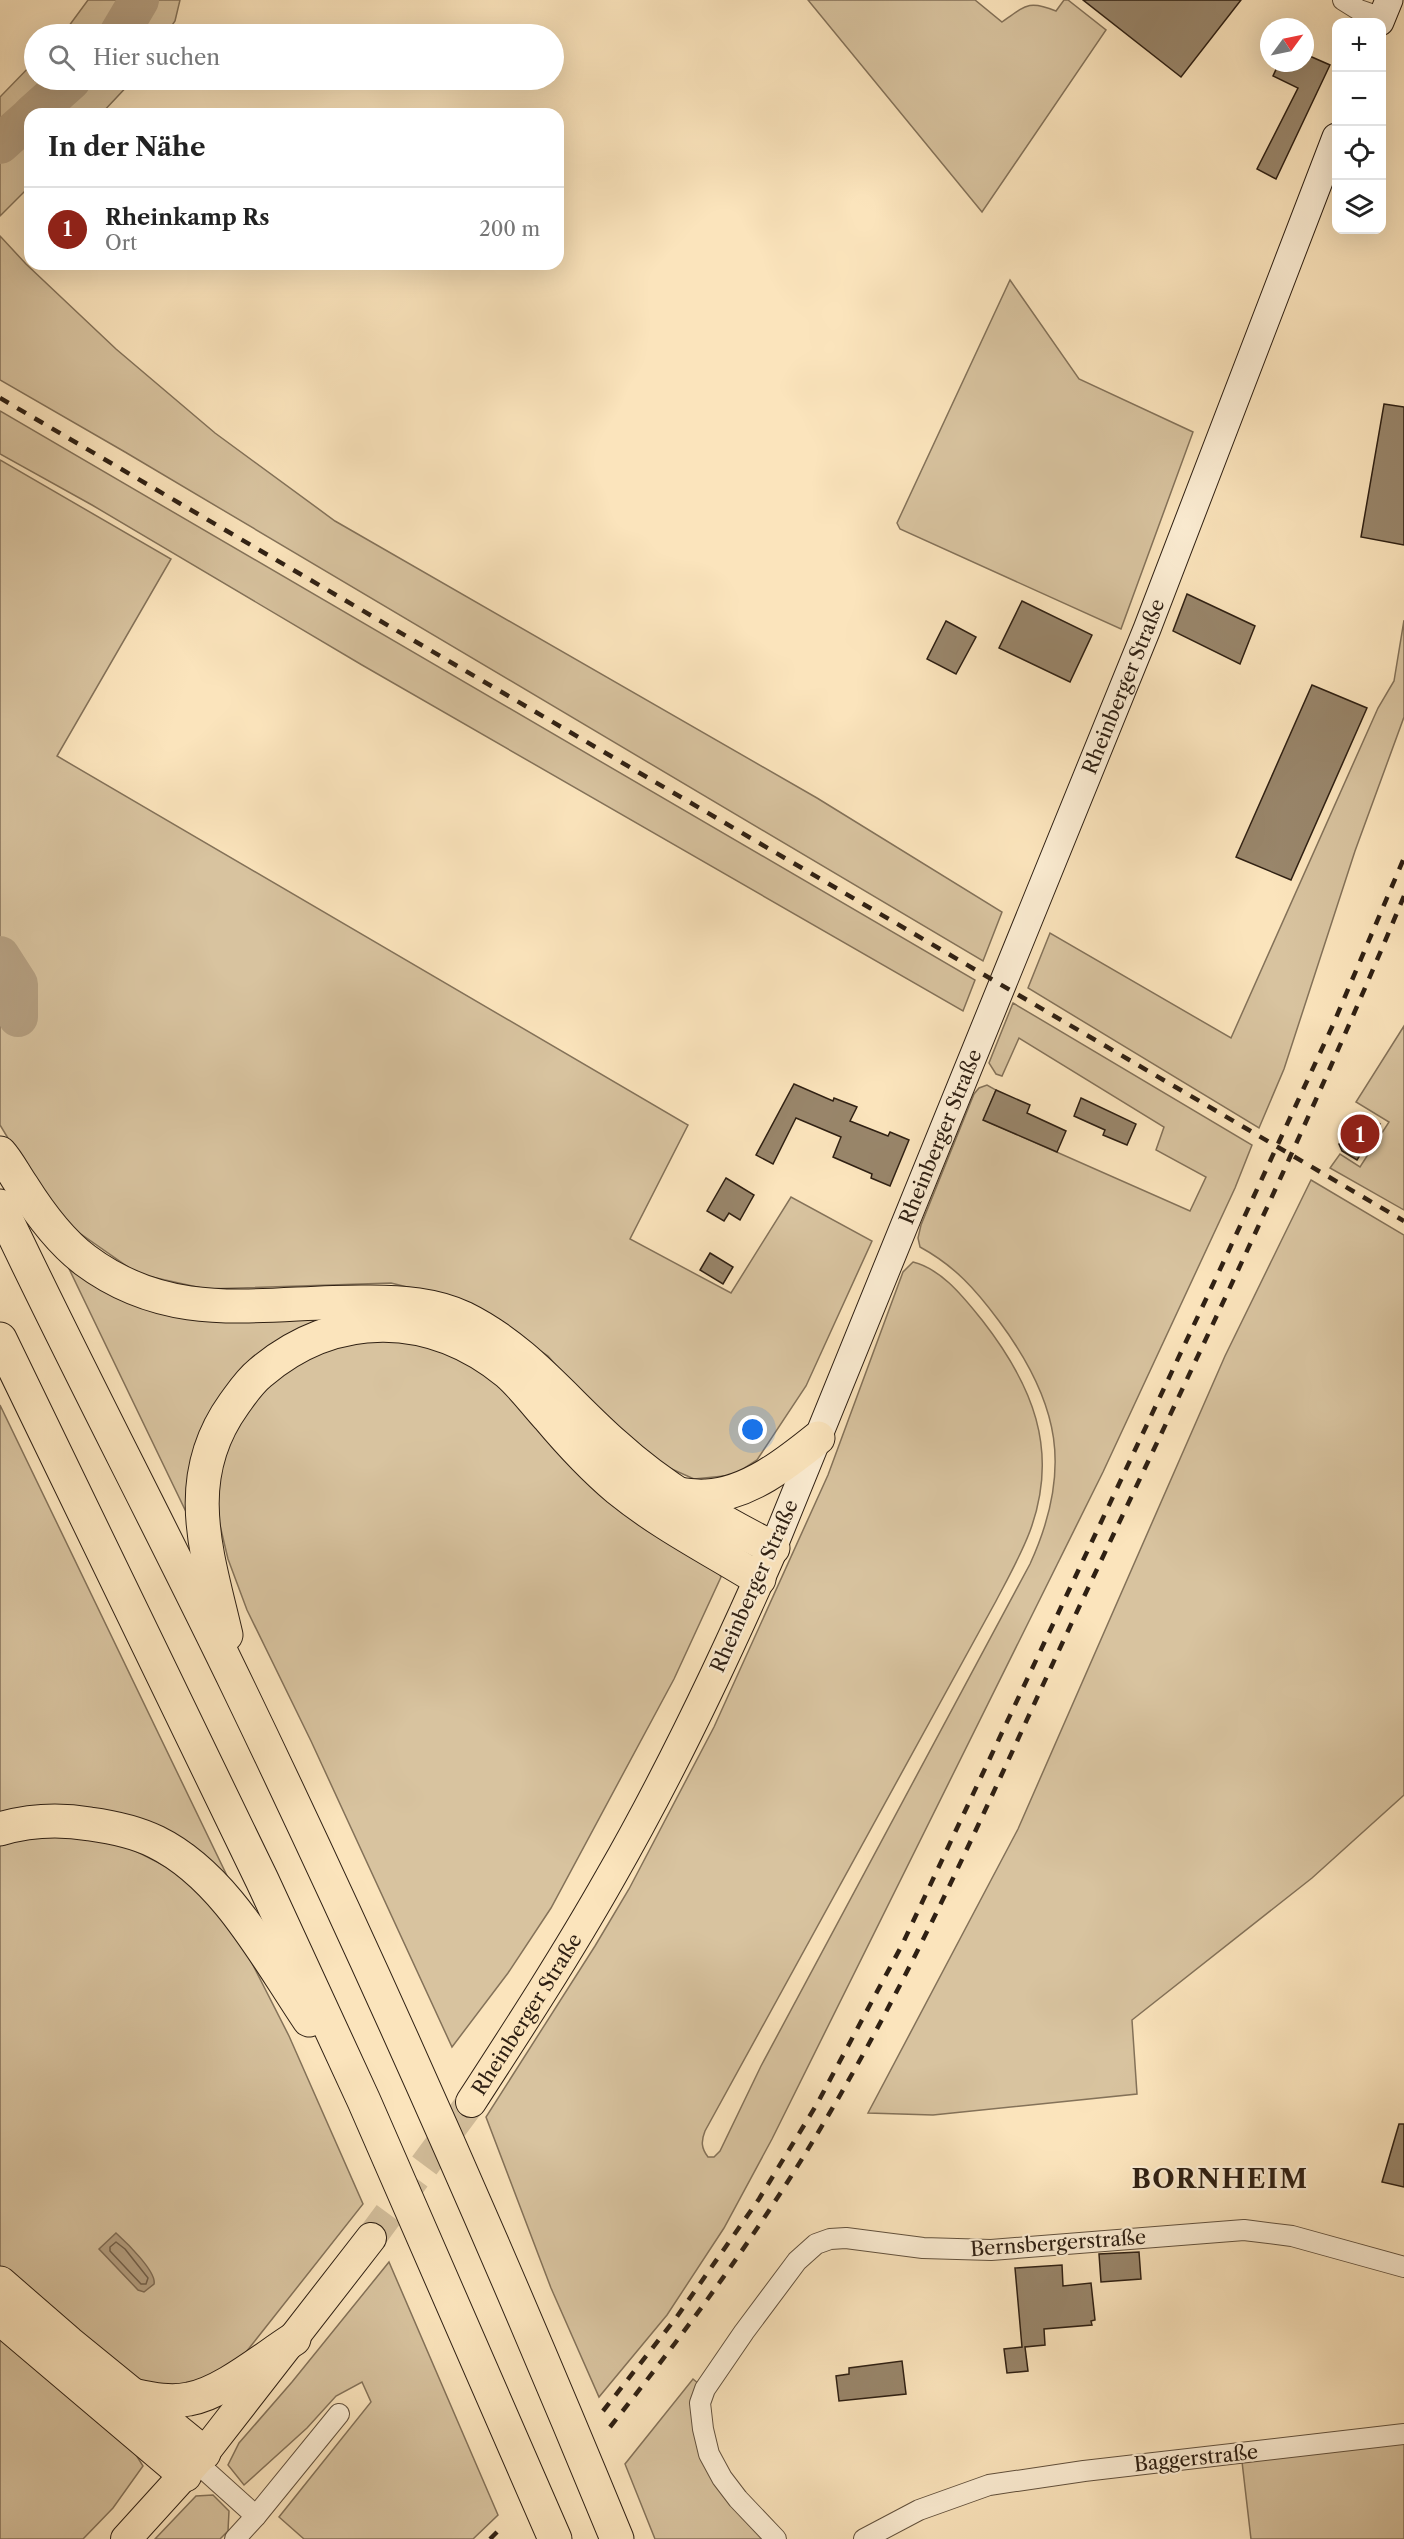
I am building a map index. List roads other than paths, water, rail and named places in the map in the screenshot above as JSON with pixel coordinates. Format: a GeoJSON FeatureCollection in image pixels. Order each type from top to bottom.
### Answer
{"type":"FeatureCollection","features":[{"type":"Feature","properties":{"kind":"highway"},"geometry":{"type":"LineString","coordinates":[[0,1153],[33,1203],[58,1235],[84,1259],[112,1278],[138,1290],[186,1304],[233,1307],[348,1301],[394,1302],[429,1306],[461,1317],[494,1334],[523,1356],[614,1445],[677,1494],[772,1548]]}},
{"type":"Feature","properties":{"kind":"highway"},"geometry":{"type":"LineString","coordinates":[[0,1206],[238,1686],[392,2013],[516,2296],[617,2539]]}},
{"type":"Feature","properties":{"kind":"highway"},"geometry":{"type":"LineString","coordinates":[[238,1686],[202,1526],[200,1506],[204,1468],[213,1437],[250,1381],[272,1362],[293,1349],[325,1335],[358,1326],[389,1324],[423,1328],[479,1352],[510,1375],[582,1455],[618,1489],[662,1521],[759,1579]]}},
{"type":"Feature","properties":{"kind":"highway"},"geometry":{"type":"LineString","coordinates":[[0,1339],[262,1880],[364,2100],[555,2539]]}},
{"type":"Feature","properties":{"kind":"highway"},"geometry":{"type":"LineString","coordinates":[[677,1494],[706,1496],[731,1491],[761,1478],[796,1456],[818,1438]]}},
{"type":"Feature","properties":{"kind":"highway"},"geometry":{"type":"LineString","coordinates":[[0,1829],[39,1821],[78,1822],[115,1827],[156,1842],[184,1860],[216,1888],[244,1924],[364,2100]]}},
{"type":"Feature","properties":{"kind":"highway"},"geometry":{"type":"LineString","coordinates":[[0,2283],[134,2395],[195,2464]]}},
{"type":"Feature","properties":{"kind":"highway"},"geometry":{"type":"LineString","coordinates":[[0,2318],[195,2464]]}},
{"type":"Feature","properties":{"kind":"highway"},"geometry":{"type":"LineString","coordinates":[[134,2395],[158,2401],[175,2401],[204,2395],[294,2339]]}},
{"type":"Feature","properties":{"kind":"main road","name":"Rheinberger Straße"},"geometry":{"type":"LineString","coordinates":[[471,2102],[583,1926],[612,1876],[675,1757],[759,1579],[1147,629],[1332,147]]}},
{"type":"Feature","properties":{"kind":"main road"},"geometry":{"type":"LineString","coordinates":[[126,2539],[195,2464],[371,2238]]}},
{"type":"Feature","properties":{"kind":"street"},"geometry":{"type":"LineString","coordinates":[[1343,0],[1359,10],[1384,14]]}},
{"type":"Feature","properties":{"kind":"street","name":"Bernsbergerstraße"},"geometry":{"type":"LineString","coordinates":[[776,2539],[738,2499],[722,2478],[710,2454],[703,2429],[700,2403],[705,2389],[744,2332],[797,2261],[816,2244],[830,2239],[846,2238],[923,2248],[991,2250],[1244,2230],[1292,2236],[1404,2266]]}},
{"type":"Feature","properties":{"kind":"street"},"geometry":{"type":"LineString","coordinates":[[236,2539],[339,2414]]}},
{"type":"Feature","properties":{"kind":"street","name":"Baggerstraße"},"geometry":{"type":"LineString","coordinates":[[864,2539],[919,2510],[989,2485],[1084,2471],[1404,2434]]}},
{"type":"Feature","properties":{"kind":"street"},"geometry":{"type":"LineString","coordinates":[[195,2464],[256,2516]]}},
{"type":"Feature","properties":{"kind":"water"},"geometry":{"type":"Polygon","coordinates":[[[116,2233],[140,2257],[151,2272],[154,2284],[144,2292],[138,2290],[99,2249],[116,2233]]]}},
{"type":"Feature","properties":{"kind":"waterway"},"geometry":{"type":"LineString","coordinates":[[125,24],[139,0]]}},
{"type":"Feature","properties":{"kind":"waterway"},"geometry":{"type":"LineString","coordinates":[[40,108],[60,90]]}},
{"type":"Feature","properties":{"kind":"waterway"},"geometry":{"type":"LineString","coordinates":[[0,144],[24,122]]}},
{"type":"Feature","properties":{"kind":"waterway"},"geometry":{"type":"LineString","coordinates":[[0,956],[18,984],[18,1017]]}},
{"type":"Feature","properties":{"kind":"tunnel"},"geometry":{"type":"LineString","coordinates":[[371,2238],[471,2102]]}},
{"type":"Feature","properties":{"kind":"railway"},"geometry":{"type":"LineString","coordinates":[[0,398],[1404,1221]]}},
{"type":"Feature","properties":{"kind":"railway"},"geometry":{"type":"LineString","coordinates":[[603,2411],[676,2318],[759,2199],[817,2104],[902,1945],[1332,1027],[1404,858]]}},
{"type":"Feature","properties":{"kind":"railway"},"geometry":{"type":"LineString","coordinates":[[610,2427],[669,2351],[752,2236],[829,2114],[900,1985],[966,1852],[1251,1242],[1404,896]]}},
{"type":"Feature","properties":{"kind":"railway"},"geometry":{"type":"LineString","coordinates":[[490,2539],[497,2532]]}},
{"type":"Feature","properties":{"kind":"place","name":"Rheinkamp Rs"},"geometry":{"type":"Point","coordinates":[1360,1134]}},
{"type":"Feature","properties":{"kind":"district","name":"BORNHEIM"},"geometry":{"type":"Point","coordinates":[1220,2179]}}]}
